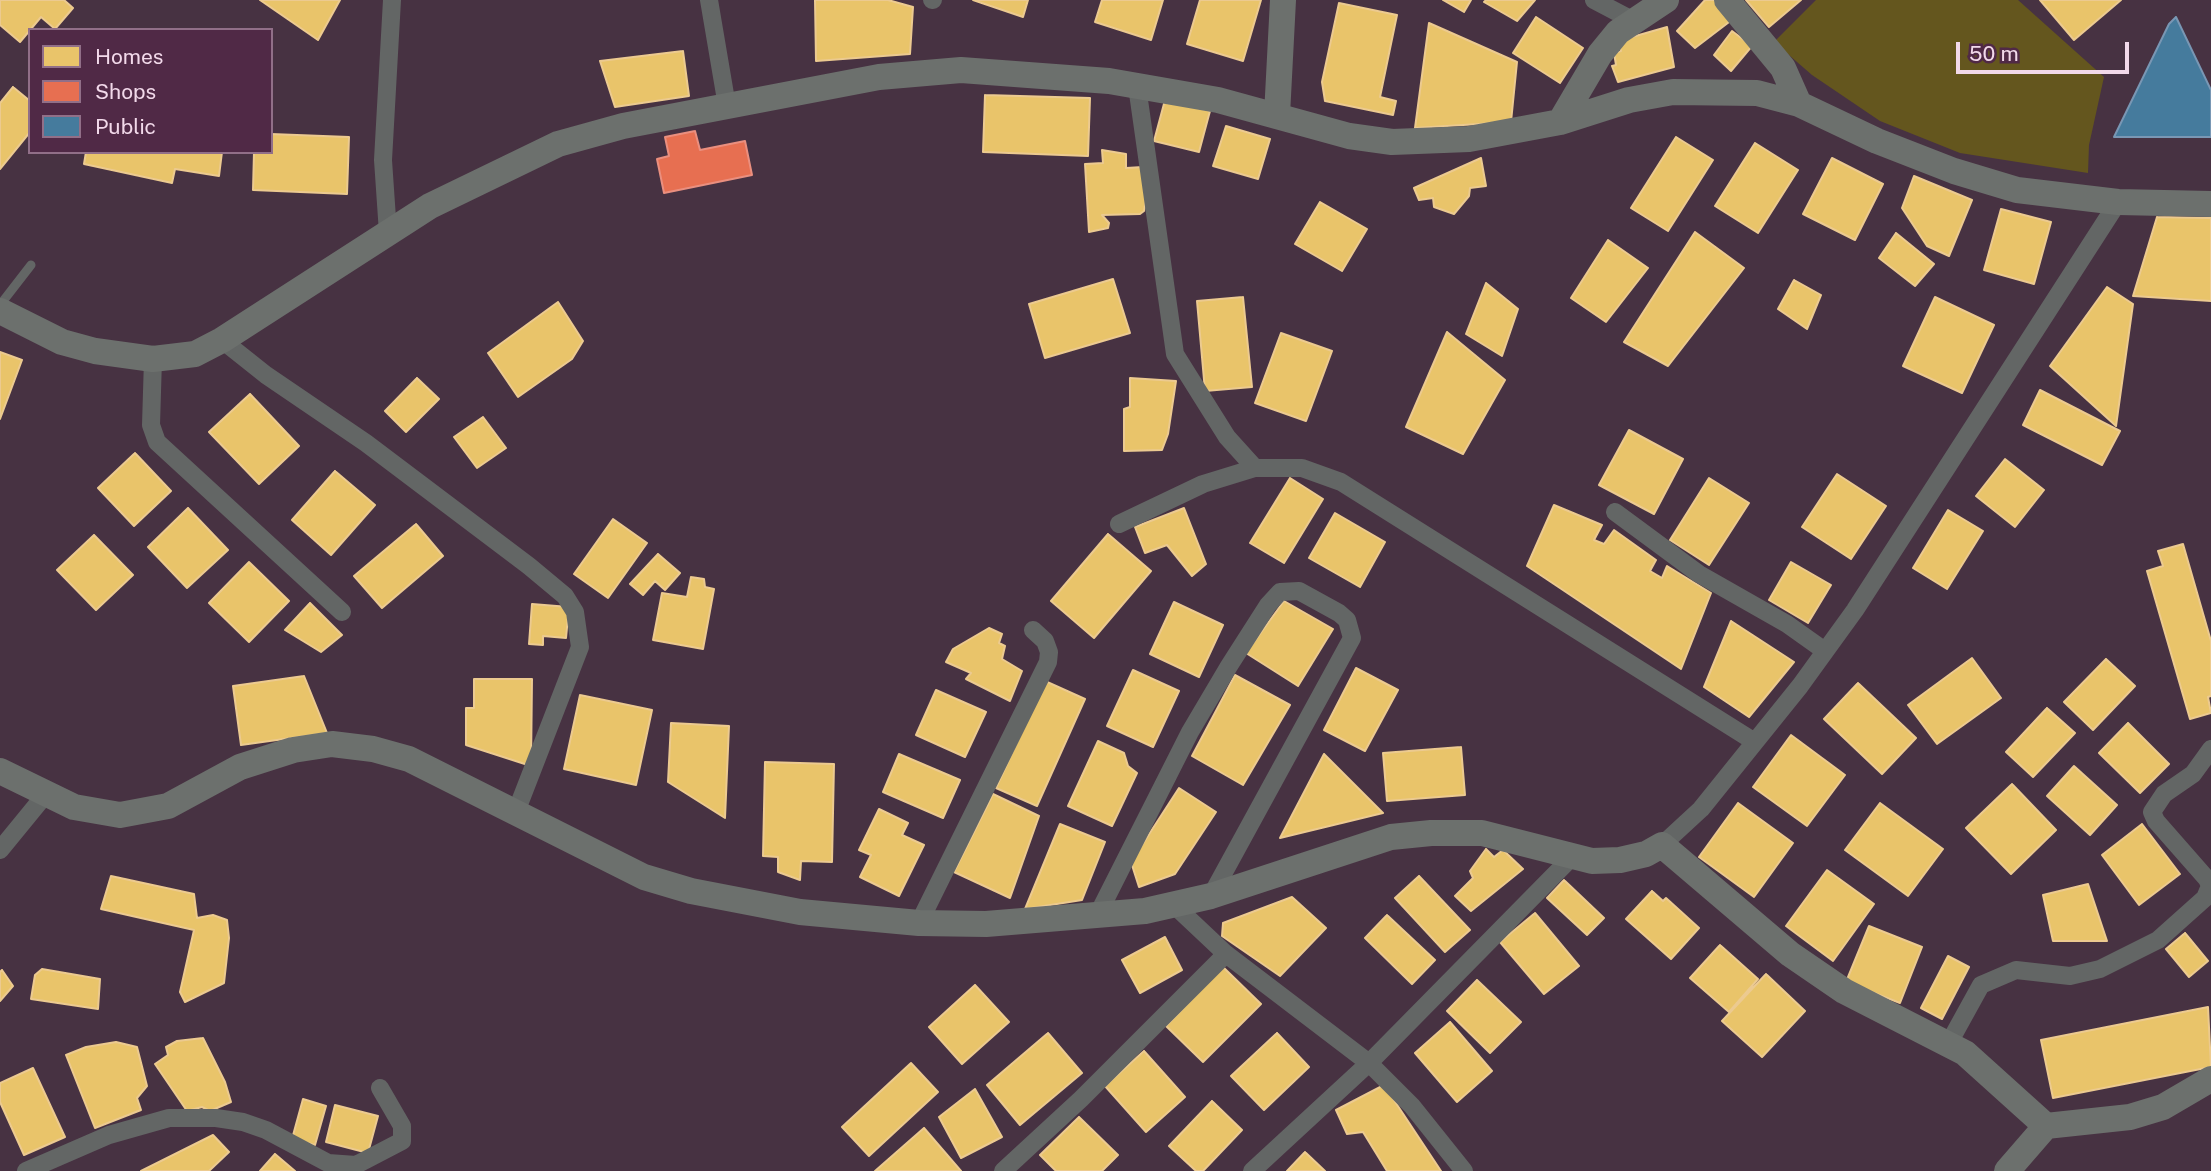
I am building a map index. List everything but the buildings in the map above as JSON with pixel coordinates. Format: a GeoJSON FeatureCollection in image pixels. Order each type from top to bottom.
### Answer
{"type":"FeatureCollection","features":[{"type":"Feature","properties":{"kind":"street"},"geometry":{"type":"LineString","coordinates":[[388,233],[383,160],[392,0]]}},
{"type":"Feature","properties":{"kind":"street"},"geometry":{"type":"LineString","coordinates":[[709,0],[727,106]]}},
{"type":"Feature","properties":{"kind":"street"},"geometry":{"type":"LineString","coordinates":[[1276,116],[1283,0]]}},
{"type":"Feature","properties":{"kind":"street"},"geometry":{"type":"LineString","coordinates":[[1594,0],[1634,21]]}},
{"type":"Feature","properties":{"kind":"street"},"geometry":{"type":"LineString","coordinates":[[1560,122],[1600,54],[1618,32],[1665,0]]}},
{"type":"Feature","properties":{"kind":"street"},"geometry":{"type":"LineString","coordinates":[[1727,0],[1783,68],[1799,104]]}},
{"type":"Feature","properties":{"kind":"street"},"geometry":{"type":"LineString","coordinates":[[0,311],[62,342],[96,351],[153,359],[195,354],[222,340],[430,206],[558,144],[623,126],[879,77],[961,69],[1055,75],[1137,86],[1218,100],[1349,136],[1392,142],[1469,139],[1560,122],[1629,100],[1673,92],[1746,92],[1799,104],[1877,141],[1966,175],[2017,190],[2118,202],[2211,204]]}},
{"type":"Feature","properties":{"kind":"street"},"geometry":{"type":"LineString","coordinates":[[1137,86],[1175,354],[1227,438],[1255,468]]}},
{"type":"Feature","properties":{"kind":"street"},"geometry":{"type":"LineString","coordinates":[[0,771],[45,795],[96,813],[142,813],[167,806],[240,767],[266,757],[332,744],[373,749],[409,759],[643,877],[691,891],[800,912],[919,923],[986,924],[1097,916],[1174,905],[1211,896],[1391,837],[1431,833],[1482,834],[1570,858],[1620,860],[1646,854],[1662,845],[1701,809],[1825,651],[1897,548],[2118,202]]}},
{"type":"Feature","properties":{"kind":"street"},"geometry":{"type":"LineString","coordinates":[[222,340],[266,375],[366,443],[529,566],[565,596],[575,611],[580,648],[516,812]]}},
{"type":"Feature","properties":{"kind":"street"},"geometry":{"type":"LineString","coordinates":[[153,359],[151,425],[157,442],[342,612]]}},
{"type":"Feature","properties":{"kind":"street"},"geometry":{"type":"LineString","coordinates":[[1119,523],[1203,484],[1255,468],[1302,468],[1340,482],[1755,742]]}},
{"type":"Feature","properties":{"kind":"street"},"geometry":{"type":"LineString","coordinates":[[1615,512],[1699,574],[1778,618],[1825,651]]}},
{"type":"Feature","properties":{"kind":"street"},"geometry":{"type":"LineString","coordinates":[[1097,916],[1190,732],[1229,666],[1268,605],[1280,592],[1299,592],[1339,613],[1347,620],[1352,638],[1211,896]]}},
{"type":"Feature","properties":{"kind":"street"},"geometry":{"type":"LineString","coordinates":[[919,923],[1048,662],[1049,652],[1045,641],[1033,630]]}},
{"type":"Feature","properties":{"kind":"street"},"geometry":{"type":"LineString","coordinates":[[1949,1044],[1975,993],[1988,981],[2016,970],[2070,976],[2100,969],[2158,940],[2205,898],[2210,886],[2207,879],[2156,821],[2152,812],[2164,794],[2193,774],[2211,749]]}},
{"type":"Feature","properties":{"kind":"street"},"geometry":{"type":"LineString","coordinates":[[0,850],[45,795]]}},
{"type":"Feature","properties":{"kind":"street"},"geometry":{"type":"LineString","coordinates":[[1662,845],[1813,971],[1844,991],[1949,1044],[2001,1084],[2046,1126]]}},
{"type":"Feature","properties":{"kind":"street"},"geometry":{"type":"LineString","coordinates":[[1251,1171],[1370,1063],[1471,956],[1570,858]]}},
{"type":"Feature","properties":{"kind":"street"},"geometry":{"type":"LineString","coordinates":[[1174,905],[1226,954],[1370,1063],[1412,1106],[1464,1171]]}},
{"type":"Feature","properties":{"kind":"street"},"geometry":{"type":"LineString","coordinates":[[1003,1171],[1081,1100],[1226,954]]}},
{"type":"Feature","properties":{"kind":"street"},"geometry":{"type":"LineString","coordinates":[[2007,1171],[2046,1126],[2130,1117],[2163,1107],[2211,1079]]}},
{"type":"Feature","properties":{"kind":"street"},"geometry":{"type":"LineString","coordinates":[[26,1171],[109,1135],[169,1118],[216,1118],[243,1122],[266,1130],[344,1169],[356,1166],[402,1141],[402,1126],[380,1087]]}},
{"type":"Feature","properties":{"kind":"lane"},"geometry":{"type":"LineString","coordinates":[[0,305],[31,265]]}},
{"type":"Feature","properties":{"kind":"shaded area"},"geometry":{"type":"Polygon","coordinates":[[[1816,0],[2018,0],[2104,77],[2089,145],[2088,173],[1960,153],[1880,121],[1812,75],[1774,42],[1816,0]]]}}]}
